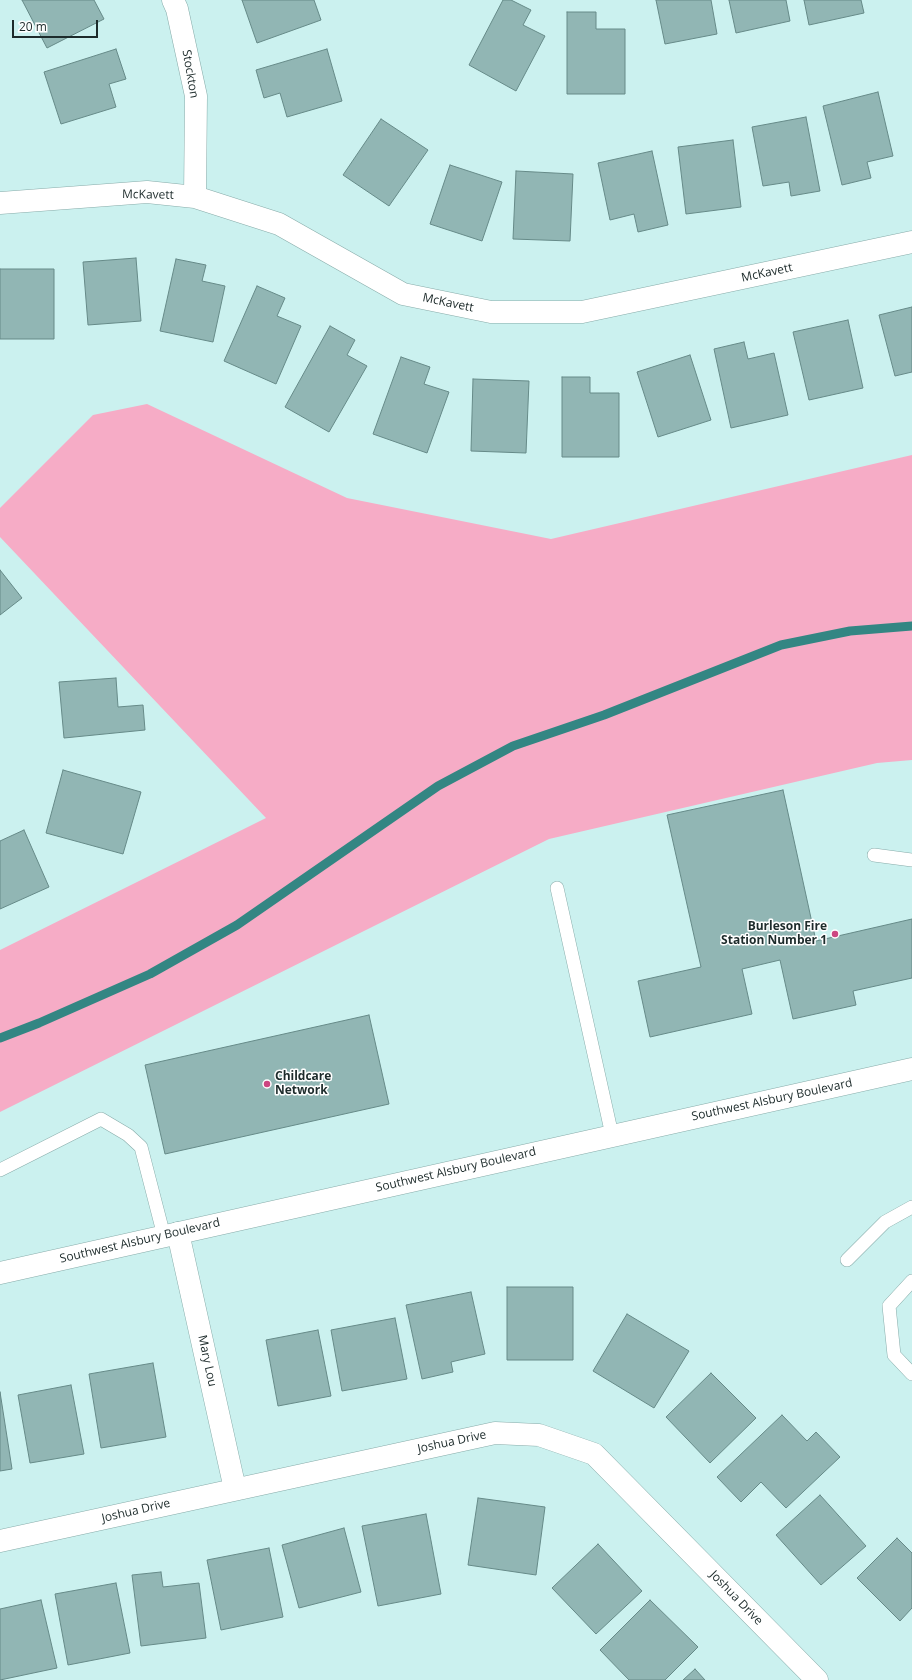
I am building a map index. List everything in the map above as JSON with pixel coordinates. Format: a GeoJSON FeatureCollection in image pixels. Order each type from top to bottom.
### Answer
{"type":"FeatureCollection","features":[{"type":"Feature","properties":{"kind":"street","name":"Stockton"},"geometry":{"type":"LineString","coordinates":[[173,0],[177,9],[196,96],[195,197]]}},
{"type":"Feature","properties":{"kind":"street","name":"McKavett"},"geometry":{"type":"LineString","coordinates":[[0,203],[147,192],[195,197],[279,224],[403,294],[491,312],[582,312],[912,242]]}},
{"type":"Feature","properties":{"kind":"street","name":"Southwest Alsbury Boulevard"},"geometry":{"type":"LineString","coordinates":[[0,1273],[912,1069]]}},
{"type":"Feature","properties":{"kind":"street","name":"Mary Lou"},"geometry":{"type":"LineString","coordinates":[[171,1234],[235,1489]]}},
{"type":"Feature","properties":{"kind":"street","name":"Joshua Drive"},"geometry":{"type":"LineString","coordinates":[[0,1541],[495,1433],[538,1436],[594,1454],[816,1680]]}},
{"type":"Feature","properties":{"kind":"lane"},"geometry":{"type":"LineString","coordinates":[[874,855],[912,860]]}},
{"type":"Feature","properties":{"kind":"lane"},"geometry":{"type":"LineString","coordinates":[[557,888],[612,1135]]}},
{"type":"Feature","properties":{"kind":"lane"},"geometry":{"type":"LineString","coordinates":[[0,1170],[101,1119],[128,1135],[141,1147],[171,1234]]}},
{"type":"Feature","properties":{"kind":"lane"},"geometry":{"type":"LineString","coordinates":[[847,1260],[885,1222],[912,1207]]}},
{"type":"Feature","properties":{"kind":"lane"},"geometry":{"type":"LineString","coordinates":[[912,1281],[889,1306],[894,1355],[912,1374]]}},
{"type":"Feature","properties":{"kind":"shaded area"},"geometry":{"type":"Polygon","coordinates":[[[147,404],[347,498],[551,539],[912,455],[912,760],[877,763],[549,839],[0,1112],[0,950],[266,818],[0,537],[0,508],[93,415],[147,404]]]}},
{"type":"Feature","properties":{"kind":"building"},"geometry":{"type":"Polygon","coordinates":[[[22,0],[94,0],[104,19],[47,48],[22,0]]]}},
{"type":"Feature","properties":{"kind":"building"},"geometry":{"type":"Polygon","coordinates":[[[242,0],[314,0],[321,20],[257,43],[242,0]]]}},
{"type":"Feature","properties":{"kind":"building"},"geometry":{"type":"Polygon","coordinates":[[[503,0],[511,0],[531,10],[523,25],[545,36],[516,91],[469,65],[503,0]]]}},
{"type":"Feature","properties":{"kind":"building"},"geometry":{"type":"Polygon","coordinates":[[[656,0],[711,0],[717,34],[665,44],[656,0]]]}},
{"type":"Feature","properties":{"kind":"building"},"geometry":{"type":"Polygon","coordinates":[[[729,0],[786,0],[790,21],[736,33],[729,0]]]}},
{"type":"Feature","properties":{"kind":"building"},"geometry":{"type":"Polygon","coordinates":[[[804,0],[861,0],[864,13],[809,25],[804,0]]]}},
{"type":"Feature","properties":{"kind":"building"},"geometry":{"type":"Polygon","coordinates":[[[567,12],[596,12],[596,29],[625,29],[625,94],[567,94],[567,12]]]}},
{"type":"Feature","properties":{"kind":"building"},"geometry":{"type":"Polygon","coordinates":[[[116,49],[126,79],[109,84],[116,107],[61,124],[44,72],[116,49]]]}},
{"type":"Feature","properties":{"kind":"building"},"geometry":{"type":"Polygon","coordinates":[[[327,49],[342,101],[287,117],[280,93],[264,98],[256,70],[327,49]]]}},
{"type":"Feature","properties":{"kind":"building"},"geometry":{"type":"Polygon","coordinates":[[[878,92],[893,156],[867,162],[871,178],[842,185],[823,106],[878,92]]]}},
{"type":"Feature","properties":{"kind":"building"},"geometry":{"type":"Polygon","coordinates":[[[806,117],[820,191],[791,196],[789,182],[763,186],[752,127],[806,117]]]}},
{"type":"Feature","properties":{"kind":"building"},"geometry":{"type":"Polygon","coordinates":[[[381,119],[428,150],[389,206],[343,175],[381,119]]]}},
{"type":"Feature","properties":{"kind":"building"},"geometry":{"type":"Polygon","coordinates":[[[733,140],[741,207],[686,214],[678,147],[733,140]]]}},
{"type":"Feature","properties":{"kind":"building"},"geometry":{"type":"Polygon","coordinates":[[[652,151],[668,225],[638,232],[634,214],[610,220],[598,163],[652,151]]]}},
{"type":"Feature","properties":{"kind":"building"},"geometry":{"type":"Polygon","coordinates":[[[450,165],[502,182],[482,241],[430,224],[450,165]]]}},
{"type":"Feature","properties":{"kind":"building"},"geometry":{"type":"Polygon","coordinates":[[[516,171],[573,174],[570,241],[513,239],[516,171]]]}},
{"type":"Feature","properties":{"kind":"building"},"geometry":{"type":"Polygon","coordinates":[[[136,258],[141,321],[88,325],[83,262],[136,258]]]}},
{"type":"Feature","properties":{"kind":"building"},"geometry":{"type":"Polygon","coordinates":[[[176,259],[206,265],[202,281],[225,286],[213,342],[160,331],[176,259]]]}},
{"type":"Feature","properties":{"kind":"building"},"geometry":{"type":"Polygon","coordinates":[[[0,269],[54,269],[54,339],[0,339],[0,269]]]}},
{"type":"Feature","properties":{"kind":"building"},"geometry":{"type":"Polygon","coordinates":[[[257,286],[285,298],[277,316],[301,326],[276,384],[224,361],[257,286]]]}},
{"type":"Feature","properties":{"kind":"building"},"geometry":{"type":"Polygon","coordinates":[[[912,307],[912,372],[895,376],[879,315],[912,307]]]}},
{"type":"Feature","properties":{"kind":"building"},"geometry":{"type":"Polygon","coordinates":[[[848,320],[863,388],[809,400],[793,332],[848,320]]]}},
{"type":"Feature","properties":{"kind":"building"},"geometry":{"type":"Polygon","coordinates":[[[330,326],[355,340],[347,355],[367,366],[329,432],[285,407],[330,326]]]}},
{"type":"Feature","properties":{"kind":"building"},"geometry":{"type":"Polygon","coordinates":[[[744,342],[748,359],[774,353],[788,415],[731,428],[714,349],[744,342]]]}},
{"type":"Feature","properties":{"kind":"building"},"geometry":{"type":"Polygon","coordinates":[[[690,355],[711,420],[658,437],[637,372],[690,355]]]}},
{"type":"Feature","properties":{"kind":"building"},"geometry":{"type":"Polygon","coordinates":[[[401,357],[430,367],[424,384],[449,392],[427,453],[373,434],[401,357]]]}},
{"type":"Feature","properties":{"kind":"building"},"geometry":{"type":"Polygon","coordinates":[[[562,377],[590,377],[590,393],[619,393],[619,457],[562,457],[562,377]]]}},
{"type":"Feature","properties":{"kind":"building"},"geometry":{"type":"Polygon","coordinates":[[[473,379],[529,381],[526,453],[471,451],[473,379]]]}},
{"type":"Feature","properties":{"kind":"building"},"geometry":{"type":"Polygon","coordinates":[[[0,570],[22,598],[0,615],[0,570]]]}},
{"type":"Feature","properties":{"kind":"building"},"geometry":{"type":"Polygon","coordinates":[[[116,678],[118,707],[143,705],[145,730],[64,738],[59,682],[116,678]]]}},
{"type":"Feature","properties":{"kind":"building"},"geometry":{"type":"Polygon","coordinates":[[[63,770],[141,792],[123,854],[46,833],[63,770]]]}},
{"type":"Feature","properties":{"kind":"building"},"geometry":{"type":"Polygon","coordinates":[[[783,790],[816,941],[912,919],[912,978],[853,991],[856,1005],[793,1019],[780,960],[742,969],[752,1014],[650,1037],[638,981],[701,967],[667,815],[783,790]]]}},
{"type":"Feature","properties":{"kind":"building"},"geometry":{"type":"Polygon","coordinates":[[[24,830],[49,887],[0,909],[0,841],[24,830]]]}},
{"type":"Feature","properties":{"kind":"building","name":"Childcare Network"},"geometry":{"type":"Polygon","coordinates":[[[369,1015],[389,1104],[165,1154],[145,1065],[369,1015]]]}},
{"type":"Feature","properties":{"kind":"building"},"geometry":{"type":"Polygon","coordinates":[[[507,1287],[573,1287],[573,1360],[507,1360],[507,1287]]]}},
{"type":"Feature","properties":{"kind":"building"},"geometry":{"type":"Polygon","coordinates":[[[471,1292],[485,1354],[451,1362],[453,1372],[422,1379],[406,1305],[471,1292]]]}},
{"type":"Feature","properties":{"kind":"building"},"geometry":{"type":"Polygon","coordinates":[[[627,1314],[689,1351],[654,1408],[593,1371],[627,1314]]]}},
{"type":"Feature","properties":{"kind":"building"},"geometry":{"type":"Polygon","coordinates":[[[395,1318],[407,1379],[342,1391],[331,1330],[395,1318]]]}},
{"type":"Feature","properties":{"kind":"building"},"geometry":{"type":"Polygon","coordinates":[[[318,1330],[331,1396],[278,1406],[266,1340],[318,1330]]]}},
{"type":"Feature","properties":{"kind":"building"},"geometry":{"type":"Polygon","coordinates":[[[153,1363],[166,1437],[101,1448],[89,1374],[153,1363]]]}},
{"type":"Feature","properties":{"kind":"building"},"geometry":{"type":"Polygon","coordinates":[[[711,1373],[756,1418],[710,1463],[666,1417],[711,1373]]]}},
{"type":"Feature","properties":{"kind":"building"},"geometry":{"type":"Polygon","coordinates":[[[71,1385],[84,1454],[30,1463],[18,1395],[71,1385]]]}},
{"type":"Feature","properties":{"kind":"building"},"geometry":{"type":"Polygon","coordinates":[[[0,1392],[12,1469],[0,1471],[0,1392]]]}},
{"type":"Feature","properties":{"kind":"building"},"geometry":{"type":"Polygon","coordinates":[[[782,1415],[807,1441],[816,1432],[840,1457],[786,1508],[761,1482],[741,1502],[717,1477],[782,1415]]]}},
{"type":"Feature","properties":{"kind":"building"},"geometry":{"type":"Polygon","coordinates":[[[820,1495],[866,1546],[821,1585],[776,1535],[820,1495]]]}},
{"type":"Feature","properties":{"kind":"building"},"geometry":{"type":"Polygon","coordinates":[[[478,1498],[545,1507],[536,1575],[468,1565],[478,1498]]]}},
{"type":"Feature","properties":{"kind":"building"},"geometry":{"type":"Polygon","coordinates":[[[426,1514],[441,1594],[378,1606],[362,1526],[426,1514]]]}},
{"type":"Feature","properties":{"kind":"building"},"geometry":{"type":"Polygon","coordinates":[[[344,1528],[361,1592],[299,1608],[282,1545],[344,1528]]]}},
{"type":"Feature","properties":{"kind":"building"},"geometry":{"type":"Polygon","coordinates":[[[897,1538],[912,1553],[912,1608],[900,1621],[857,1578],[897,1538]]]}},
{"type":"Feature","properties":{"kind":"building"},"geometry":{"type":"Polygon","coordinates":[[[598,1544],[642,1591],[596,1634],[552,1588],[598,1544]]]}},
{"type":"Feature","properties":{"kind":"building"},"geometry":{"type":"Polygon","coordinates":[[[269,1548],[283,1617],[221,1630],[207,1560],[269,1548]]]}},
{"type":"Feature","properties":{"kind":"building"},"geometry":{"type":"Polygon","coordinates":[[[161,1572],[163,1587],[199,1583],[206,1638],[141,1646],[132,1575],[161,1572]]]}},
{"type":"Feature","properties":{"kind":"building"},"geometry":{"type":"Polygon","coordinates":[[[116,1583],[130,1653],[68,1665],[55,1594],[116,1583]]]}},
{"type":"Feature","properties":{"kind":"building"},"geometry":{"type":"Polygon","coordinates":[[[41,1600],[57,1668],[0,1680],[0,1609],[41,1600]]]}},
{"type":"Feature","properties":{"kind":"building"},"geometry":{"type":"Polygon","coordinates":[[[650,1600],[698,1647],[665,1680],[629,1680],[600,1650],[650,1600]]]}},
{"type":"Feature","properties":{"kind":"building"},"geometry":{"type":"Polygon","coordinates":[[[695,1669],[705,1680],[683,1680],[695,1669]]]}},
{"type":"Feature","properties":{"kind":"waterway"},"geometry":{"type":"LineString","coordinates":[[0,1038],[39,1023],[150,974],[237,925],[438,786],[513,746],[604,715],[781,645],[850,631],[912,626]]}},
{"type":"Feature","properties":{"kind":"place","name":"Burleson Fire Station Number 1"},"geometry":{"type":"Point","coordinates":[835,934]}},
{"type":"Feature","properties":{"kind":"place","name":"Childcare Network"},"geometry":{"type":"Point","coordinates":[267,1084]}}]}
